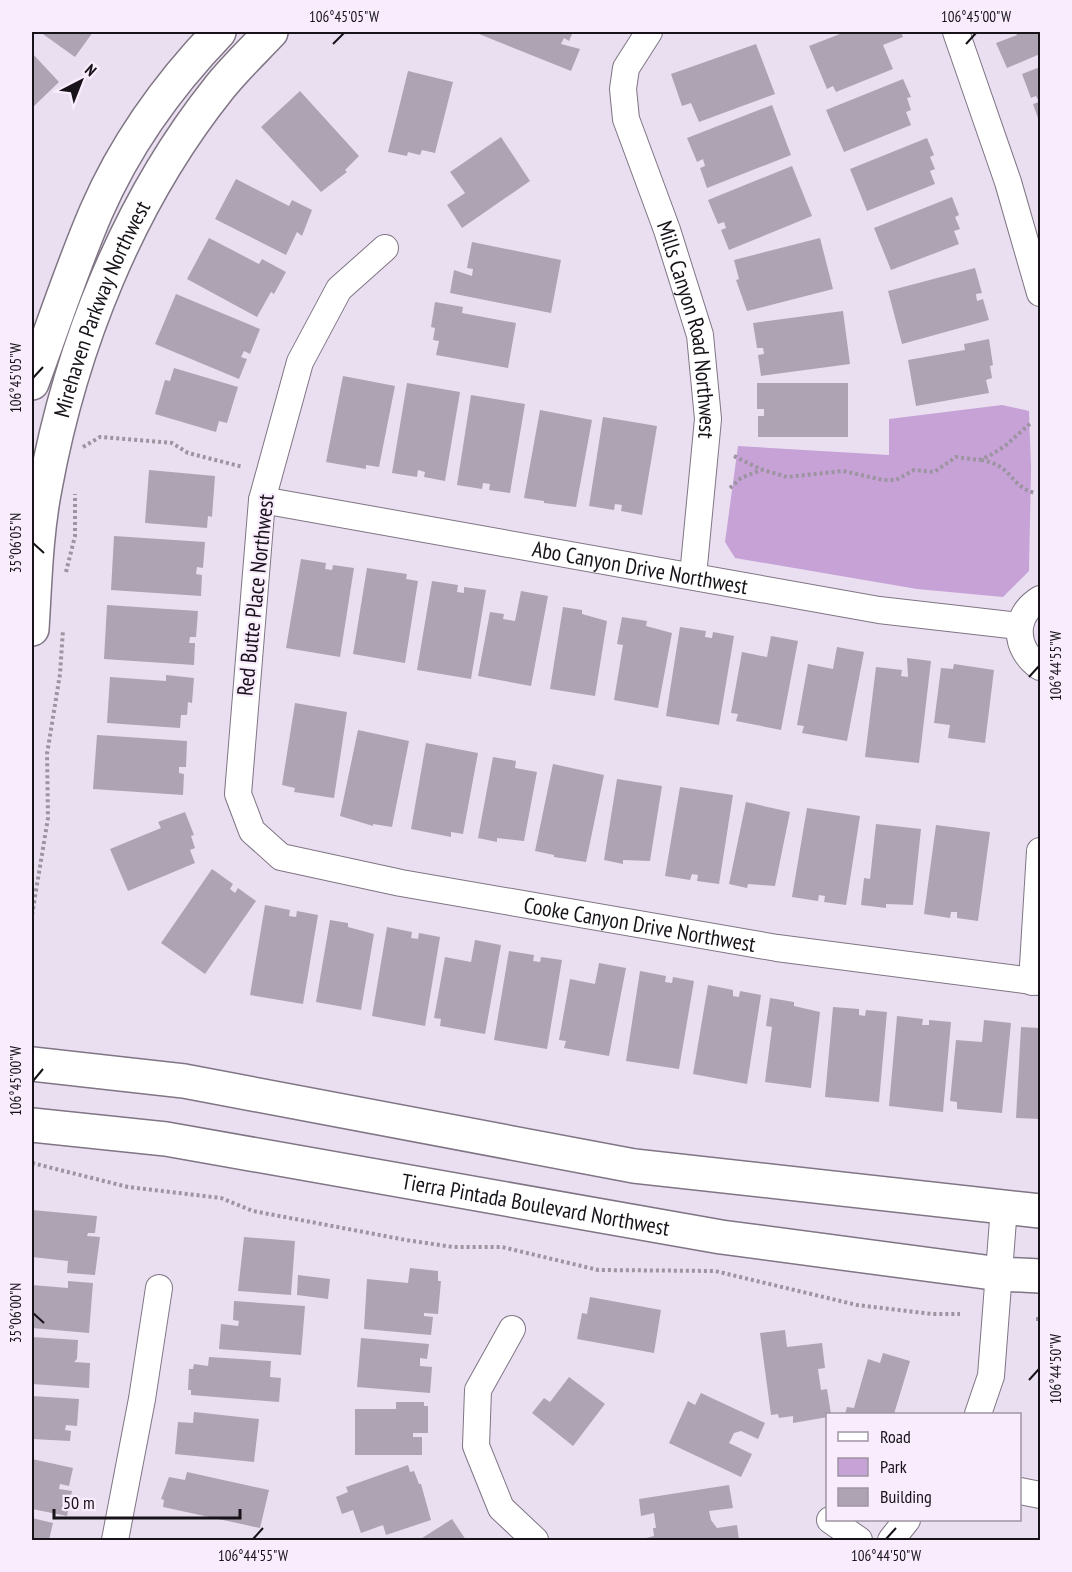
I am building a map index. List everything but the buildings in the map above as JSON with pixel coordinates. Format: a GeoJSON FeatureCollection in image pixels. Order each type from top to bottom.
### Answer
{"type":"FeatureCollection","features":[{"type":"Feature","properties":{"kind":"main road","name":"Mirehaven Parkway Northwest"},"geometry":{"type":"LineString","coordinates":[[32,383],[97,211],[133,141],[176,80],[219,32]]}},
{"type":"Feature","properties":{"kind":"main road","name":"Mirehaven Parkway Northwest"},"geometry":{"type":"LineString","coordinates":[[47,626],[44,491],[59,417],[78,357],[120,251],[156,179],[219,87],[271,32]]}},
{"type":"Feature","properties":{"kind":"main road"},"geometry":{"type":"LineString","coordinates":[[32,1064],[184,1081],[634,1166],[1041,1211]]}},
{"type":"Feature","properties":{"kind":"main road","name":"Tierra Pintada Boulevard Northwest"},"geometry":{"type":"LineString","coordinates":[[32,1125],[166,1139],[721,1237],[1000,1274],[1041,1276]]}},
{"type":"Feature","properties":{"kind":"street","name":"Mills Canyon Road Northwest"},"geometry":{"type":"LineString","coordinates":[[649,32],[626,68],[623,89],[626,119],[667,230],[700,335],[708,419],[693,576]]}},
{"type":"Feature","properties":{"kind":"street"},"geometry":{"type":"LineString","coordinates":[[956,32],[1008,182],[1041,293]]}},
{"type":"Feature","properties":{"kind":"street","name":"Red Butte Place Northwest"},"geometry":{"type":"LineString","coordinates":[[252,831],[238,794],[262,500],[300,362],[339,288],[386,249]]}},
{"type":"Feature","properties":{"kind":"street","name":"Abo Canyon Drive Northwest"},"geometry":{"type":"LineString","coordinates":[[262,500],[879,610],[1019,626]]}},
{"type":"Feature","properties":{"kind":"street"},"geometry":{"type":"LineString","coordinates":[[1041,599],[1024,614],[1019,626],[1023,650],[1041,667]]}},
{"type":"Feature","properties":{"kind":"street","name":"Cooke Canyon Drive Northwest"},"geometry":{"type":"LineString","coordinates":[[252,831],[281,857],[400,883],[777,948],[1036,982]]}},
{"type":"Feature","properties":{"kind":"street"},"geometry":{"type":"LineString","coordinates":[[1036,982],[1041,851]]}},
{"type":"Feature","properties":{"kind":"street"},"geometry":{"type":"LineString","coordinates":[[978,1413],[991,1376],[1004,1207]]}},
{"type":"Feature","properties":{"kind":"street"},"geometry":{"type":"LineString","coordinates":[[115,1540],[142,1400],[159,1288]]}},
{"type":"Feature","properties":{"kind":"street"},"geometry":{"type":"LineString","coordinates":[[512,1329],[478,1390],[476,1446],[501,1508],[535,1540]]}},
{"type":"Feature","properties":{"kind":"street"},"geometry":{"type":"LineString","coordinates":[[1021,1491],[1041,1495]]}},
{"type":"Feature","properties":{"kind":"street"},"geometry":{"type":"LineString","coordinates":[[832,1521],[859,1540]]}},
{"type":"Feature","properties":{"kind":"street"},"geometry":{"type":"LineString","coordinates":[[891,1540],[906,1521]]}},
{"type":"Feature","properties":{"kind":"path"},"geometry":{"type":"LineString","coordinates":[[980,460],[1005,446],[1032,422]]}},
{"type":"Feature","properties":{"kind":"path"},"geometry":{"type":"LineString","coordinates":[[80,449],[100,437],[172,443],[188,453],[243,467]]}},
{"type":"Feature","properties":{"kind":"path"},"geometry":{"type":"LineString","coordinates":[[734,456],[762,470],[797,477],[843,471],[873,479],[896,480],[914,470],[939,470],[956,457],[1001,465],[1022,488],[1035,493]]}},
{"type":"Feature","properties":{"kind":"path"},"geometry":{"type":"LineString","coordinates":[[730,488],[741,478],[762,470]]}},
{"type":"Feature","properties":{"kind":"path"},"geometry":{"type":"LineString","coordinates":[[65,577],[75,536],[75,487]]}},
{"type":"Feature","properties":{"kind":"path"},"geometry":{"type":"LineString","coordinates":[[32,915],[48,818],[47,754],[60,674],[47,626]]}},
{"type":"Feature","properties":{"kind":"path"},"geometry":{"type":"LineString","coordinates":[[32,1163],[128,1187],[221,1198],[264,1213],[406,1240],[453,1247],[502,1247],[598,1270],[715,1271],[858,1305],[932,1314],[960,1314]]}},
{"type":"Feature","properties":{"kind":"green space"},"geometry":{"type":"Polygon","coordinates":[[[1002,405],[1029,411],[1031,469],[1029,571],[1003,597],[917,589],[735,558],[725,542],[738,446],[889,455],[889,419],[1002,405]]]}}]}
